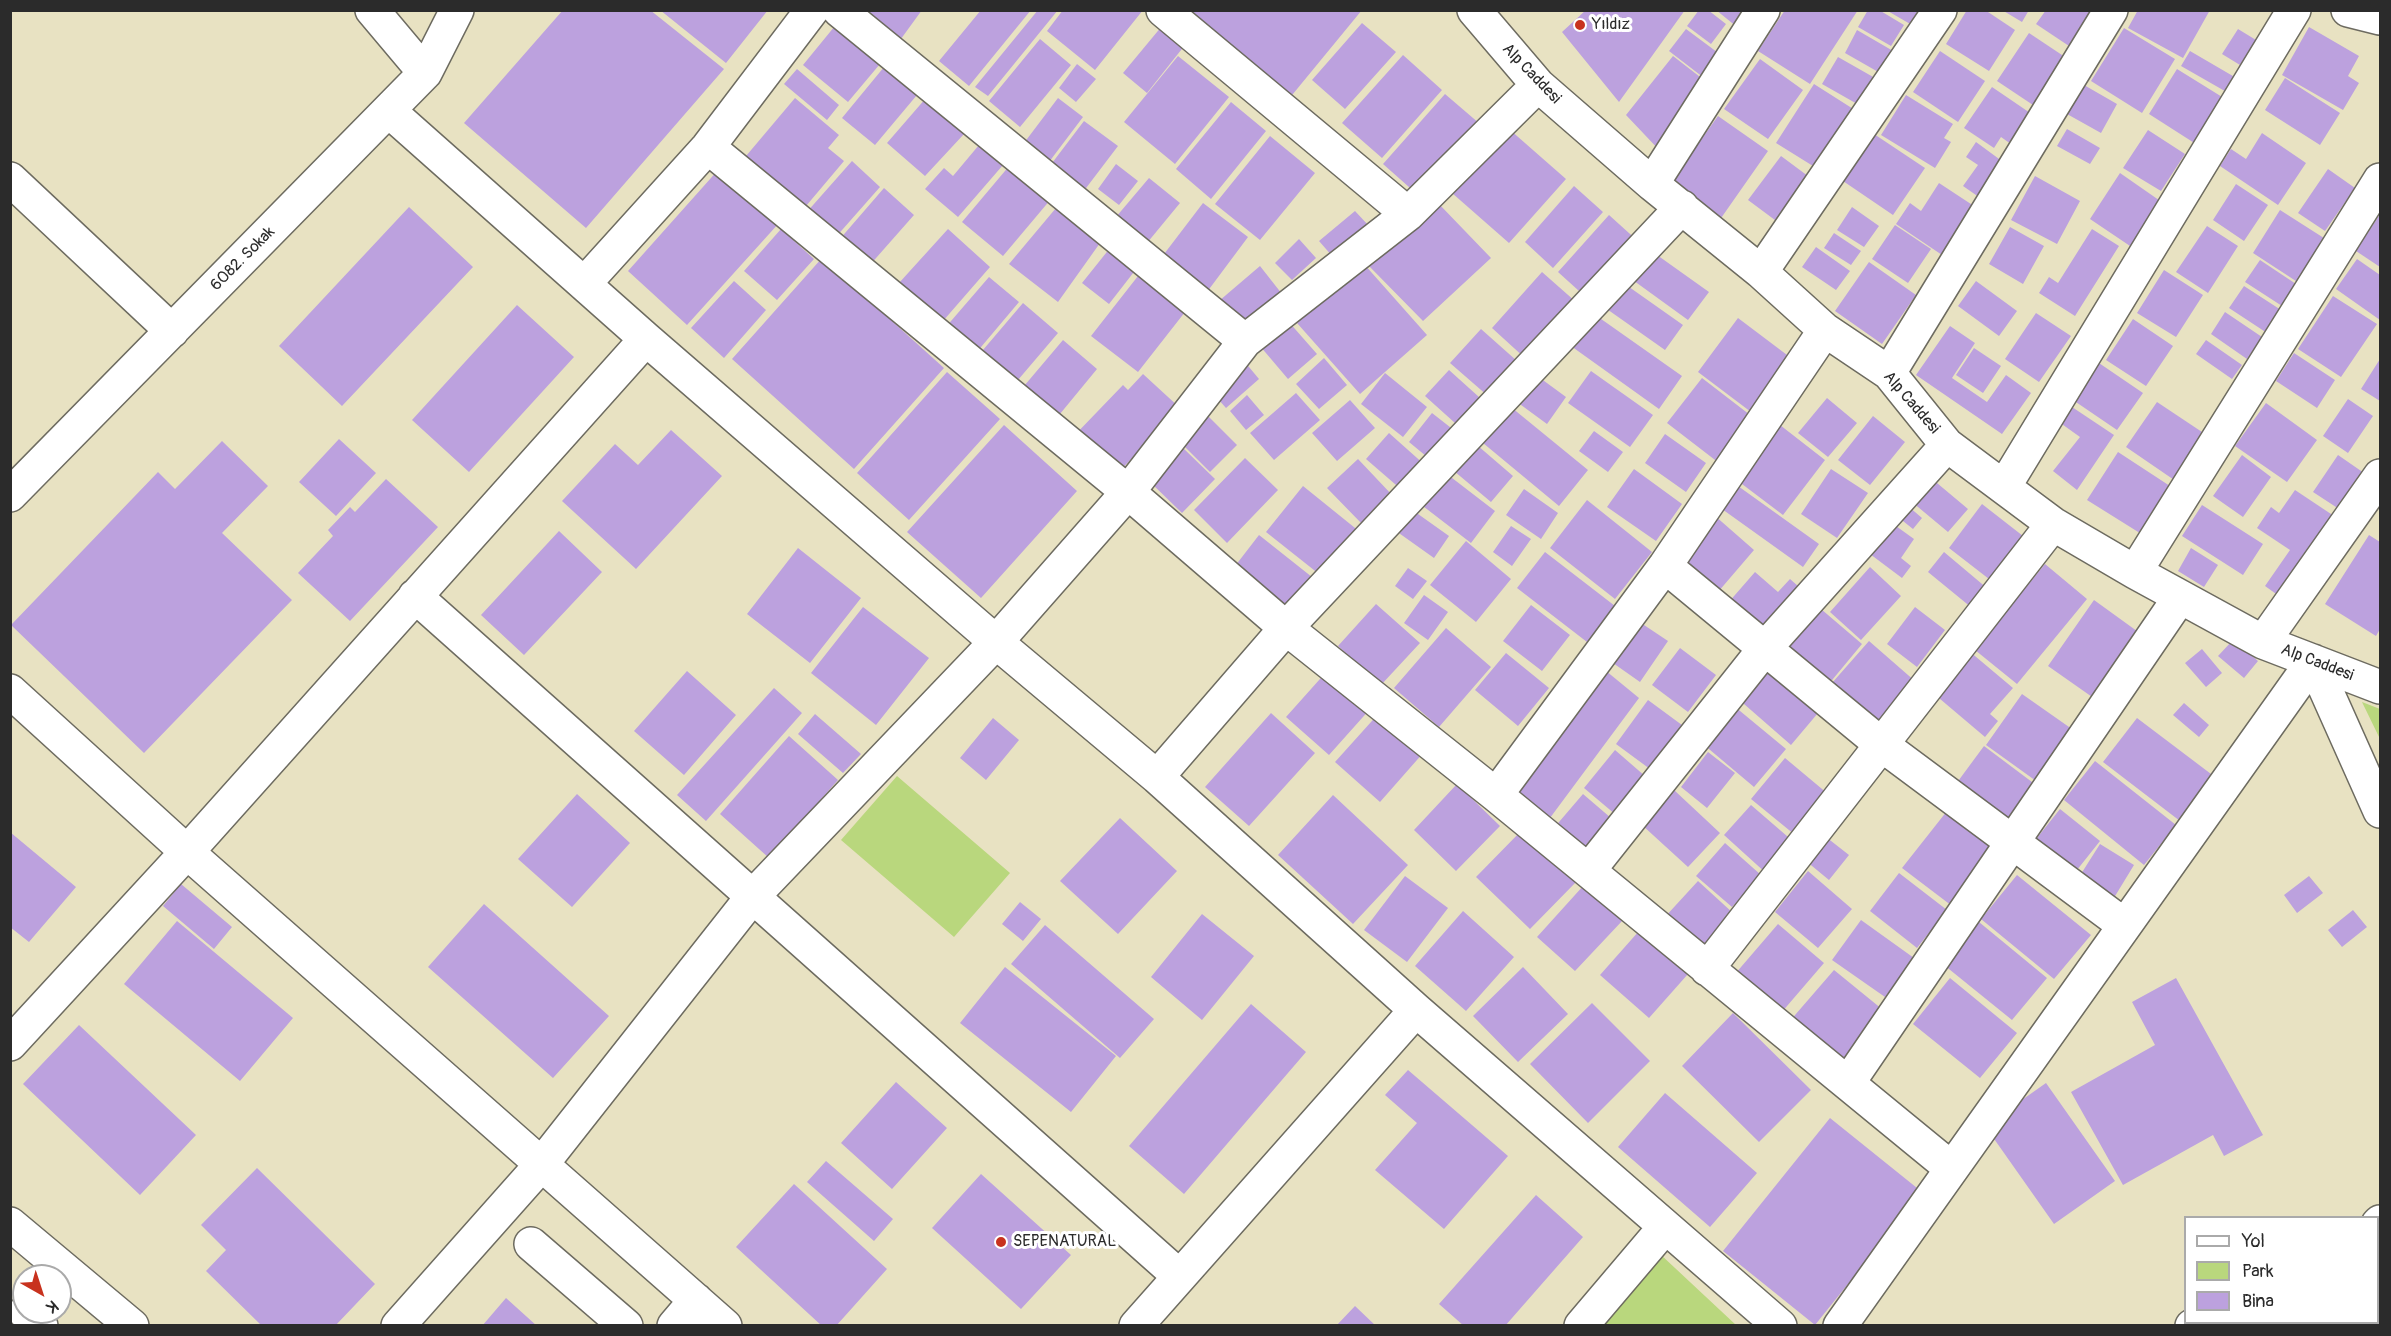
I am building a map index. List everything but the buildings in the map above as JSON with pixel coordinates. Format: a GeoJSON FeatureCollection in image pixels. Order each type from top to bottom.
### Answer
{"type":"FeatureCollection","features":[{"type":"Feature","properties":{"kind":"street"},"geometry":{"type":"LineString","coordinates":[[372,10],[425,73]]}},
{"type":"Feature","properties":{"kind":"street","name":"6082. Sokak"},"geometry":{"type":"LineString","coordinates":[[10,495],[425,73],[457,10]]}},
{"type":"Feature","properties":{"kind":"street"},"geometry":{"type":"LineString","coordinates":[[584,284],[708,147],[812,10]]}},
{"type":"Feature","properties":{"kind":"street"},"geometry":{"type":"LineString","coordinates":[[838,10],[1245,341]]}},
{"type":"Feature","properties":{"kind":"street"},"geometry":{"type":"LineString","coordinates":[[1164,10],[1408,214]]}},
{"type":"Feature","properties":{"kind":"street","name":"Alp Caddesi"},"geometry":{"type":"LineString","coordinates":[[1474,10],[1538,85],[1652,184],[1761,272],[1825,330],[1889,373],[1947,445],[2053,524],[2135,572],[2263,642],[2380,687]]}},
{"type":"Feature","properties":{"kind":"street"},"geometry":{"type":"LineString","coordinates":[[1652,184],[1762,10]]}},
{"type":"Feature","properties":{"kind":"street"},"geometry":{"type":"LineString","coordinates":[[1761,272],[1940,10]]}},
{"type":"Feature","properties":{"kind":"street"},"geometry":{"type":"LineString","coordinates":[[1889,373],[2111,10]]}},
{"type":"Feature","properties":{"kind":"street"},"geometry":{"type":"LineString","coordinates":[[2004,487],[2294,10]]}},
{"type":"Feature","properties":{"kind":"street"},"geometry":{"type":"LineString","coordinates":[[2348,10],[2380,18]]}},
{"type":"Feature","properties":{"kind":"street"},"geometry":{"type":"LineString","coordinates":[[398,1326],[541,1165],[753,896],[996,642],[1128,492],[1245,341],[1408,214],[1538,85]]}},
{"type":"Feature","properties":{"kind":"street"},"geometry":{"type":"LineString","coordinates":[[389,111],[646,339],[996,642],[1157,777],[1416,1010],[1780,1326]]}},
{"type":"Feature","properties":{"kind":"street"},"geometry":{"type":"LineString","coordinates":[[708,147],[1128,492],[1286,628],[1589,870],[1951,1168]]}},
{"type":"Feature","properties":{"kind":"street"},"geometry":{"type":"LineString","coordinates":[[10,179],[172,331]]}},
{"type":"Feature","properties":{"kind":"street"},"geometry":{"type":"LineString","coordinates":[[2135,572],[2380,180]]}},
{"type":"Feature","properties":{"kind":"street"},"geometry":{"type":"LineString","coordinates":[[1157,777],[1286,628],[1682,207]]}},
{"type":"Feature","properties":{"kind":"street"},"geometry":{"type":"LineString","coordinates":[[1496,795],[1665,566],[1825,330]]}},
{"type":"Feature","properties":{"kind":"street"},"geometry":{"type":"LineString","coordinates":[[10,1044],[187,852],[646,339]]}},
{"type":"Feature","properties":{"kind":"street"},"geometry":{"type":"LineString","coordinates":[[1589,870],[1766,647],[1947,445]]}},
{"type":"Feature","properties":{"kind":"street"},"geometry":{"type":"LineString","coordinates":[[2263,642],[2380,476]]}},
{"type":"Feature","properties":{"kind":"street"},"geometry":{"type":"LineString","coordinates":[[1707,969],[2053,524]]}},
{"type":"Feature","properties":{"kind":"street"},"geometry":{"type":"LineString","coordinates":[[1665,566],[1882,745],[2124,925]]}},
{"type":"Feature","properties":{"kind":"street"},"geometry":{"type":"LineString","coordinates":[[415,596],[1179,1276]]}},
{"type":"Feature","properties":{"kind":"street"},"geometry":{"type":"LineString","coordinates":[[1848,1083],[2180,597]]}},
{"type":"Feature","properties":{"kind":"street"},"geometry":{"type":"LineString","coordinates":[[2313,661],[2380,811]]}},
{"type":"Feature","properties":{"kind":"street"},"geometry":{"type":"LineString","coordinates":[[1840,1326],[2313,661]]}},
{"type":"Feature","properties":{"kind":"street"},"geometry":{"type":"LineString","coordinates":[[10,691],[187,852],[725,1326]]}},
{"type":"Feature","properties":{"kind":"street"},"geometry":{"type":"LineString","coordinates":[[1136,1326],[1416,1010]]}},
{"type":"Feature","properties":{"kind":"street"},"geometry":{"type":"LineString","coordinates":[[10,1224],[132,1326]]}},
{"type":"Feature","properties":{"kind":"street"},"geometry":{"type":"LineString","coordinates":[[1581,1326],[1665,1227]]}},
{"type":"Feature","properties":{"kind":"street"},"geometry":{"type":"LineString","coordinates":[[531,1244],[626,1326]]}},
{"type":"Feature","properties":{"kind":"street"},"geometry":{"type":"LineString","coordinates":[[674,1326],[696,1300]]}},
{"type":"Feature","properties":{"kind":"green space"},"geometry":{"type":"Polygon","coordinates":[[[2362,702],[2380,709],[2380,739],[2362,702]]]}},
{"type":"Feature","properties":{"kind":"green space"},"geometry":{"type":"Polygon","coordinates":[[[897,776],[1010,873],[954,937],[841,840],[897,776]]]}},
{"type":"Feature","properties":{"kind":"green space"},"geometry":{"type":"Polygon","coordinates":[[[1660,1254],[1736,1325],[1598,1326],[1660,1254]]]}},
{"type":"Feature","properties":{"kind":"green space"},"geometry":{"type":"Polygon","coordinates":[[[2379,1292],[2380,1325],[2324,1325],[2379,1324],[2379,1292]]]}},
{"type":"Feature","properties":{"kind":"place","name":"Yıldız"},"geometry":{"type":"Point","coordinates":[1580,25]}},
{"type":"Feature","properties":{"kind":"place","name":"SEPENATURAL"},"geometry":{"type":"Point","coordinates":[1001,1242]}}]}
